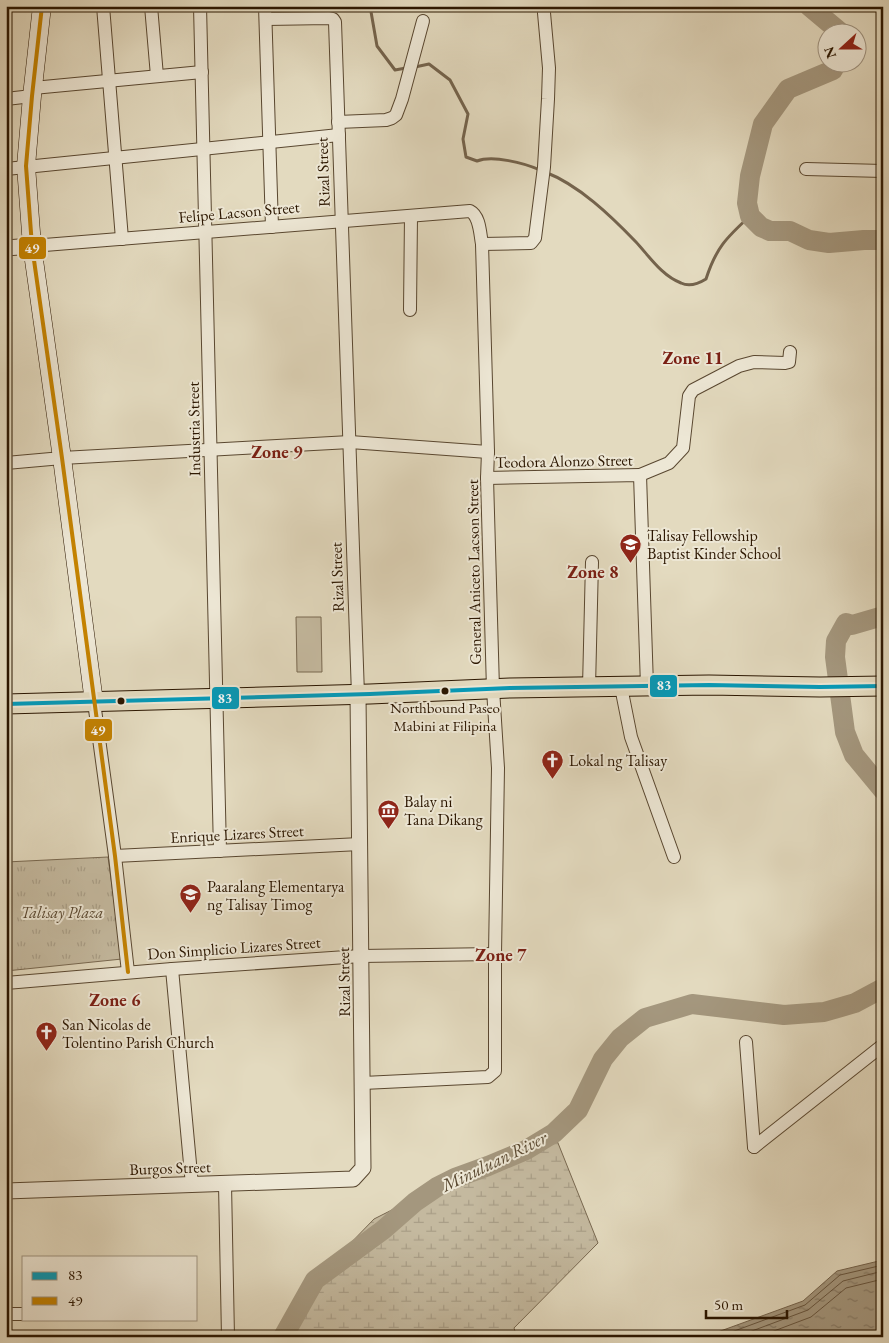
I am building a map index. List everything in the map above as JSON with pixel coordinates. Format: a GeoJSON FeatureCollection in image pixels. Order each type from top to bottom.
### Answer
{"type":"FeatureCollection","features":[{"type":"Feature","properties":{"kind":"main road"},"geometry":{"type":"LineString","coordinates":[[42,6],[26,166],[32,246],[94,702]]}},
{"type":"Feature","properties":{"kind":"main road"},"geometry":{"type":"LineString","coordinates":[[6,704],[589,687],[709,685],[883,686]]}},
{"type":"Feature","properties":{"kind":"street"},"geometry":{"type":"LineString","coordinates":[[103,6],[122,239]]}},
{"type":"Feature","properties":{"kind":"street"},"geometry":{"type":"LineString","coordinates":[[151,6],[157,76]]}},
{"type":"Feature","properties":{"kind":"street","name":"Industria Street"},"geometry":{"type":"LineString","coordinates":[[200,6],[220,851]]}},
{"type":"Feature","properties":{"kind":"street"},"geometry":{"type":"LineString","coordinates":[[265,6],[272,227]]}},
{"type":"Feature","properties":{"kind":"street"},"geometry":{"type":"LineString","coordinates":[[482,244],[531,243],[534,241],[540,208],[544,167],[549,68],[544,13]]}},
{"type":"Feature","properties":{"kind":"street","name":"Rizal Street"},"geometry":{"type":"LineString","coordinates":[[266,19],[333,19],[335,22],[358,695],[363,1168],[353,1179],[334,1180]]}},
{"type":"Feature","properties":{"kind":"street"},"geometry":{"type":"LineString","coordinates":[[6,169],[270,142],[392,118],[402,99],[423,21]]}},
{"type":"Feature","properties":{"kind":"street"},"geometry":{"type":"LineString","coordinates":[[6,99],[32,92],[109,81],[202,72]]}},
{"type":"Feature","properties":{"kind":"street"},"geometry":{"type":"LineString","coordinates":[[806,168],[883,171]]}},
{"type":"Feature","properties":{"kind":"street","name":"Felipe Lacson Street"},"geometry":{"type":"LineString","coordinates":[[6,248],[470,211],[474,213]]}},
{"type":"Feature","properties":{"kind":"street","name":"General Aniceto Lacson Street"},"geometry":{"type":"LineString","coordinates":[[362,1083],[488,1077],[495,1071],[498,768],[493,689],[482,244],[474,213]]}},
{"type":"Feature","properties":{"kind":"street"},"geometry":{"type":"LineString","coordinates":[[410,310],[411,216]]}},
{"type":"Feature","properties":{"kind":"street"},"geometry":{"type":"LineString","coordinates":[[640,475],[669,463],[684,448],[689,396],[693,390],[739,366],[754,362],[789,362],[790,352]]}},
{"type":"Feature","properties":{"kind":"street"},"geometry":{"type":"LineString","coordinates":[[6,463],[62,458],[350,442],[488,452]]}},
{"type":"Feature","properties":{"kind":"street","name":"Teodora Alonzo Street"},"geometry":{"type":"LineString","coordinates":[[488,478],[640,475],[647,686]]}},
{"type":"Feature","properties":{"kind":"street"},"geometry":{"type":"LineString","coordinates":[[589,687],[592,562]]}},
{"type":"Feature","properties":{"kind":"street"},"geometry":{"type":"LineString","coordinates":[[621,687],[630,737],[674,856]]}},
{"type":"Feature","properties":{"kind":"street"},"geometry":{"type":"LineString","coordinates":[[94,702],[115,856],[128,972]]}},
{"type":"Feature","properties":{"kind":"street","name":"Enrique Lizares Street"},"geometry":{"type":"LineString","coordinates":[[115,856],[360,844]]}},
{"type":"Feature","properties":{"kind":"street","name":"Don Simplicio Lizares Street"},"geometry":{"type":"LineString","coordinates":[[6,983],[172,968],[361,956],[495,954]]}},
{"type":"Feature","properties":{"kind":"street"},"geometry":{"type":"LineString","coordinates":[[172,968],[192,1185]]}},
{"type":"Feature","properties":{"kind":"street"},"geometry":{"type":"LineString","coordinates":[[746,1042],[754,1147],[883,1045]]}},
{"type":"Feature","properties":{"kind":"street","name":"Burgos Street"},"geometry":{"type":"LineString","coordinates":[[6,1191],[334,1180]]}},
{"type":"Feature","properties":{"kind":"street"},"geometry":{"type":"LineString","coordinates":[[225,1184],[228,1337]]}},
{"type":"Feature","properties":{"kind":"street"},"geometry":{"type":"LineString","coordinates":[[6,1314],[22,1314]]}},
{"type":"Feature","properties":{"kind":"green space"},"geometry":{"type":"Polygon","coordinates":[[[296,617],[321,617],[322,672],[297,672],[296,617]]]}},
{"type":"Feature","properties":{"kind":"green space","name":"Talisay Plaza"},"geometry":{"type":"Polygon","coordinates":[[[108,857],[122,959],[6,971],[6,862],[108,857]]]}},
{"type":"Feature","properties":{"kind":"green space"},"geometry":{"type":"Polygon","coordinates":[[[554,1133],[598,1243],[514,1328],[517,1337],[283,1337],[315,1280],[374,1219],[455,1178],[554,1133]]]}},
{"type":"Feature","properties":{"kind":"water"},"geometry":{"type":"Polygon","coordinates":[[[883,1260],[883,1337],[704,1337],[803,1301],[837,1271],[883,1260]]]}},
{"type":"Feature","properties":{"kind":"waterway"},"geometry":{"type":"LineString","coordinates":[[370,6],[377,46],[395,70],[406,68]]}},
{"type":"Feature","properties":{"kind":"waterway","name":"Minuluan River"},"geometry":{"type":"LineString","coordinates":[[809,6],[828,22]]}},
{"type":"Feature","properties":{"kind":"waterway"},"geometry":{"type":"LineString","coordinates":[[415,67],[429,64],[450,80],[468,114],[463,139],[466,157],[477,161],[484,159],[508,161],[540,170]]}},
{"type":"Feature","properties":{"kind":"waterway","name":"Minuluan River"},"geometry":{"type":"LineString","coordinates":[[828,72],[788,89],[763,124],[750,176],[747,203],[750,216],[761,227],[770,231],[790,231],[809,240],[829,243],[883,240]]}},
{"type":"Feature","properties":{"kind":"waterway"},"geometry":{"type":"LineString","coordinates":[[545,172],[570,185],[594,202],[636,242],[662,271],[674,280],[687,285],[706,279],[718,251],[734,231],[750,216]]}},
{"type":"Feature","properties":{"kind":"waterway","name":"Minuluan River"},"geometry":{"type":"LineString","coordinates":[[883,616],[852,625],[846,623],[836,641],[835,657],[845,732],[854,755],[883,790]]}},
{"type":"Feature","properties":{"kind":"waterway","name":"Minuluan River"},"geometry":{"type":"LineString","coordinates":[[283,1337],[315,1280],[383,1230],[415,1202],[437,1187],[455,1178],[526,1150],[554,1133],[578,1110],[603,1059],[620,1038],[645,1018],[692,1004],[784,1015],[824,1012],[855,1003],[883,988]]}},
{"type":"Feature","properties":{"kind":"transit line","name":"49"},"geometry":{"type":"LineString","coordinates":[[42,6],[26,166],[32,246],[115,856],[128,972]]}},
{"type":"Feature","properties":{"kind":"transit line","name":"83"},"geometry":{"type":"LineString","coordinates":[[6,704],[370,694],[510,688],[709,685],[883,686]]}},
{"type":"Feature","properties":{"kind":"place","name":"Talisay Fellowship Baptist Kinder School"},"geometry":{"type":"Point","coordinates":[631,563]}},
{"type":"Feature","properties":{"kind":"place","name":"Northbound Paseo Mabini at Filipina"},"geometry":{"type":"Point","coordinates":[445,691]}},
{"type":"Feature","properties":{"kind":"place","name":"Lokal ng Talisay"},"geometry":{"type":"Point","coordinates":[553,779]}},
{"type":"Feature","properties":{"kind":"place","name":"Balay ni Tana Dikang"},"geometry":{"type":"Point","coordinates":[388,829]}},
{"type":"Feature","properties":{"kind":"place","name":"Paaralang Elementarya ng Talisay Timog"},"geometry":{"type":"Point","coordinates":[191,914]}},
{"type":"Feature","properties":{"kind":"place","name":"San Nicolas de Tolentino Parish Church"},"geometry":{"type":"Point","coordinates":[46,1052]}},
{"type":"Feature","properties":{"kind":"district","name":"Zone 11"},"geometry":{"type":"Point","coordinates":[693,357]}},
{"type":"Feature","properties":{"kind":"district","name":"Zone 9"},"geometry":{"type":"Point","coordinates":[277,451]}},
{"type":"Feature","properties":{"kind":"district","name":"Zone 8"},"geometry":{"type":"Point","coordinates":[593,571]}},
{"type":"Feature","properties":{"kind":"district","name":"Zone 7"},"geometry":{"type":"Point","coordinates":[501,954]}},
{"type":"Feature","properties":{"kind":"district","name":"Zone 6"},"geometry":{"type":"Point","coordinates":[115,999]}}]}
